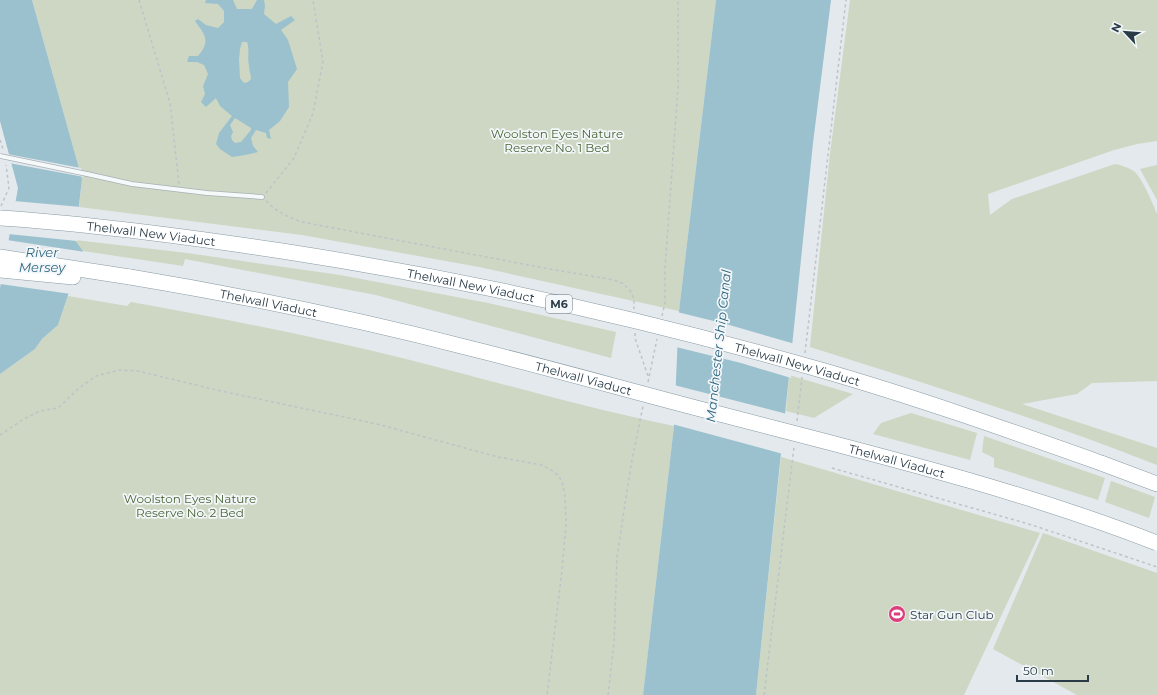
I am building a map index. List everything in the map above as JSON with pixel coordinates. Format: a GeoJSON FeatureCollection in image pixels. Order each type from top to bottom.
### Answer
{"type":"FeatureCollection","features":[{"type":"Feature","properties":{"kind":"highway","name":"Thelwall New Viaduct"},"geometry":{"type":"LineString","coordinates":[[0,218],[183,236],[371,265],[456,281],[600,312],[667,328],[821,370],[990,423],[1157,484]]}},
{"type":"Feature","properties":{"kind":"highway","name":"Thelwall Viaduct"},"geometry":{"type":"LineString","coordinates":[[0,257],[206,290],[338,317],[468,347],[912,464],[1047,505],[1157,543]]}},
{"type":"Feature","properties":{"kind":"highway"},"geometry":{"type":"LineString","coordinates":[[0,270],[85,278],[130,277]]}},
{"type":"Feature","properties":{"kind":"lane"},"geometry":{"type":"LineString","coordinates":[[2,156],[132,184],[262,197]]}},
{"type":"Feature","properties":{"kind":"path"},"geometry":{"type":"LineString","coordinates":[[138,0],[170,103],[180,190]]}},
{"type":"Feature","properties":{"kind":"path"},"geometry":{"type":"LineString","coordinates":[[313,0],[322,62],[313,113],[294,158],[262,197],[273,208],[302,222],[614,280],[624,284],[632,292],[634,299],[634,314]]}},
{"type":"Feature","properties":{"kind":"path"},"geometry":{"type":"LineString","coordinates":[[662,317],[665,303],[665,268],[678,87],[678,0]]}},
{"type":"Feature","properties":{"kind":"path"},"geometry":{"type":"LineString","coordinates":[[804,355],[846,0]]}},
{"type":"Feature","properties":{"kind":"path"},"geometry":{"type":"LineString","coordinates":[[0,140],[2,156]]}},
{"type":"Feature","properties":{"kind":"path"},"geometry":{"type":"LineString","coordinates":[[0,210],[9,188],[5,163]]}},
{"type":"Feature","properties":{"kind":"path"},"geometry":{"type":"LineString","coordinates":[[0,198],[4,199]]}},
{"type":"Feature","properties":{"kind":"path"},"geometry":{"type":"LineString","coordinates":[[635,330],[635,338],[649,379]]}},
{"type":"Feature","properties":{"kind":"path"},"geometry":{"type":"LineString","coordinates":[[648,386],[658,339]]}},
{"type":"Feature","properties":{"kind":"path"},"geometry":{"type":"LineString","coordinates":[[0,435],[24,419],[40,411],[58,408],[79,388],[96,376],[120,370],[138,371],[221,391],[378,424],[498,457],[542,465],[559,476],[563,485],[566,524],[547,695]]}},
{"type":"Feature","properties":{"kind":"path"},"geometry":{"type":"LineString","coordinates":[[796,426],[803,371]]}},
{"type":"Feature","properties":{"kind":"path"},"geometry":{"type":"LineString","coordinates":[[608,695],[614,643],[617,557],[631,465],[644,400]]}},
{"type":"Feature","properties":{"kind":"path"},"geometry":{"type":"LineString","coordinates":[[764,695],[795,441]]}},
{"type":"Feature","properties":{"kind":"path"},"geometry":{"type":"LineString","coordinates":[[832,468],[1032,525],[1157,567]]}},
{"type":"Feature","properties":{"kind":"green space","name":"Woolston Eyes Nature Reserve No. 1 Bed"},"geometry":{"type":"Polygon","coordinates":[[[32,0],[716,0],[679,311],[479,267],[302,235],[79,207],[82,179],[32,0]]]}},
{"type":"Feature","properties":{"kind":"green space"},"geometry":{"type":"Polygon","coordinates":[[[850,0],[1157,0],[1157,141],[1114,150],[988,194],[990,215],[1012,199],[1115,164],[1135,172],[1148,192],[1157,214],[1157,381],[1092,383],[1077,394],[1022,404],[1157,448],[1157,465],[1028,418],[810,347],[830,154],[850,0]]]}},
{"type":"Feature","properties":{"kind":"green space"},"geometry":{"type":"Polygon","coordinates":[[[1157,165],[1157,200],[1140,169],[1157,165]]]}},
{"type":"Feature","properties":{"kind":"green space"},"geometry":{"type":"Polygon","coordinates":[[[75,240],[187,253],[340,275],[488,303],[616,332],[611,358],[376,295],[185,259],[183,266],[83,251],[75,240]]]}},
{"type":"Feature","properties":{"kind":"green space","name":"Woolston Eyes Nature Reserve No. 2 Bed"},"geometry":{"type":"Polygon","coordinates":[[[68,296],[127,306],[131,302],[306,336],[410,360],[575,403],[674,426],[643,695],[0,695],[0,374],[35,349],[42,339],[58,325],[68,296]]]}},
{"type":"Feature","properties":{"kind":"green space"},"geometry":{"type":"Polygon","coordinates":[[[789,375],[853,394],[814,418],[786,411],[789,375]]]}},
{"type":"Feature","properties":{"kind":"green space"},"geometry":{"type":"Polygon","coordinates":[[[911,413],[977,433],[970,460],[873,434],[881,423],[911,413]]]}},
{"type":"Feature","properties":{"kind":"green space"},"geometry":{"type":"Polygon","coordinates":[[[984,436],[1105,478],[1098,500],[994,467],[994,458],[982,452],[984,436]]]}},
{"type":"Feature","properties":{"kind":"green space","name":"Star Gun Club"},"geometry":{"type":"Polygon","coordinates":[[[781,457],[1040,533],[964,695],[756,695],[781,457]]]}},
{"type":"Feature","properties":{"kind":"green space"},"geometry":{"type":"Polygon","coordinates":[[[1111,481],[1155,497],[1149,518],[1105,502],[1111,481]]]}},
{"type":"Feature","properties":{"kind":"green space"},"geometry":{"type":"Polygon","coordinates":[[[1043,533],[1157,573],[1157,695],[1077,695],[993,649],[1043,533]]]}},
{"type":"Feature","properties":{"kind":"water","name":"River Mersey"},"geometry":{"type":"Polygon","coordinates":[[[0,0],[32,0],[82,179],[75,240],[83,251],[58,325],[42,339],[35,349],[0,374],[0,288],[18,188],[0,121],[0,0]]]}},
{"type":"Feature","properties":{"kind":"water"},"geometry":{"type":"Polygon","coordinates":[[[206,0],[233,0],[237,9],[252,9],[257,0],[264,0],[264,14],[276,24],[291,16],[295,20],[281,30],[288,40],[297,69],[288,82],[289,107],[280,121],[269,130],[271,139],[267,138],[266,133],[256,130],[251,138],[253,146],[258,152],[232,157],[220,149],[216,144],[219,133],[232,116],[220,106],[216,98],[206,107],[201,102],[205,94],[203,86],[208,74],[204,65],[197,62],[187,62],[189,56],[198,56],[202,51],[205,42],[204,34],[195,21],[198,19],[206,25],[218,28],[224,22],[224,11],[218,4],[205,3],[206,0]],[[242,42],[239,60],[240,78],[244,83],[251,79],[248,63],[247,42],[242,42]],[[235,118],[230,125],[233,132],[231,136],[232,140],[235,143],[241,142],[251,128],[235,118]]]}},
{"type":"Feature","properties":{"kind":"water","name":"Manchester Ship Canal"},"geometry":{"type":"Polygon","coordinates":[[[716,0],[831,0],[813,143],[756,695],[643,695],[674,426],[679,311],[716,0]]]}},
{"type":"Feature","properties":{"kind":"pier"},"geometry":{"type":"Polygon","coordinates":[[[7,154],[81,168],[84,177],[9,163],[7,154]]]}},
{"type":"Feature","properties":{"kind":"pier"},"geometry":{"type":"Polygon","coordinates":[[[14,201],[81,207],[77,241],[8,234],[14,201]]]}},
{"type":"Feature","properties":{"kind":"pier"},"geometry":{"type":"Polygon","coordinates":[[[7,240],[85,252],[71,294],[0,284],[7,240]]]}},
{"type":"Feature","properties":{"kind":"pier"},"geometry":{"type":"Polygon","coordinates":[[[677,312],[726,324],[795,344],[791,378],[741,363],[676,347],[677,312]]]}},
{"type":"Feature","properties":{"kind":"pier"},"geometry":{"type":"Polygon","coordinates":[[[674,385],[787,414],[783,454],[672,424],[674,385]]]}},
{"type":"Feature","properties":{"kind":"place","name":"Star Gun Club"},"geometry":{"type":"Point","coordinates":[897,614]}}]}
